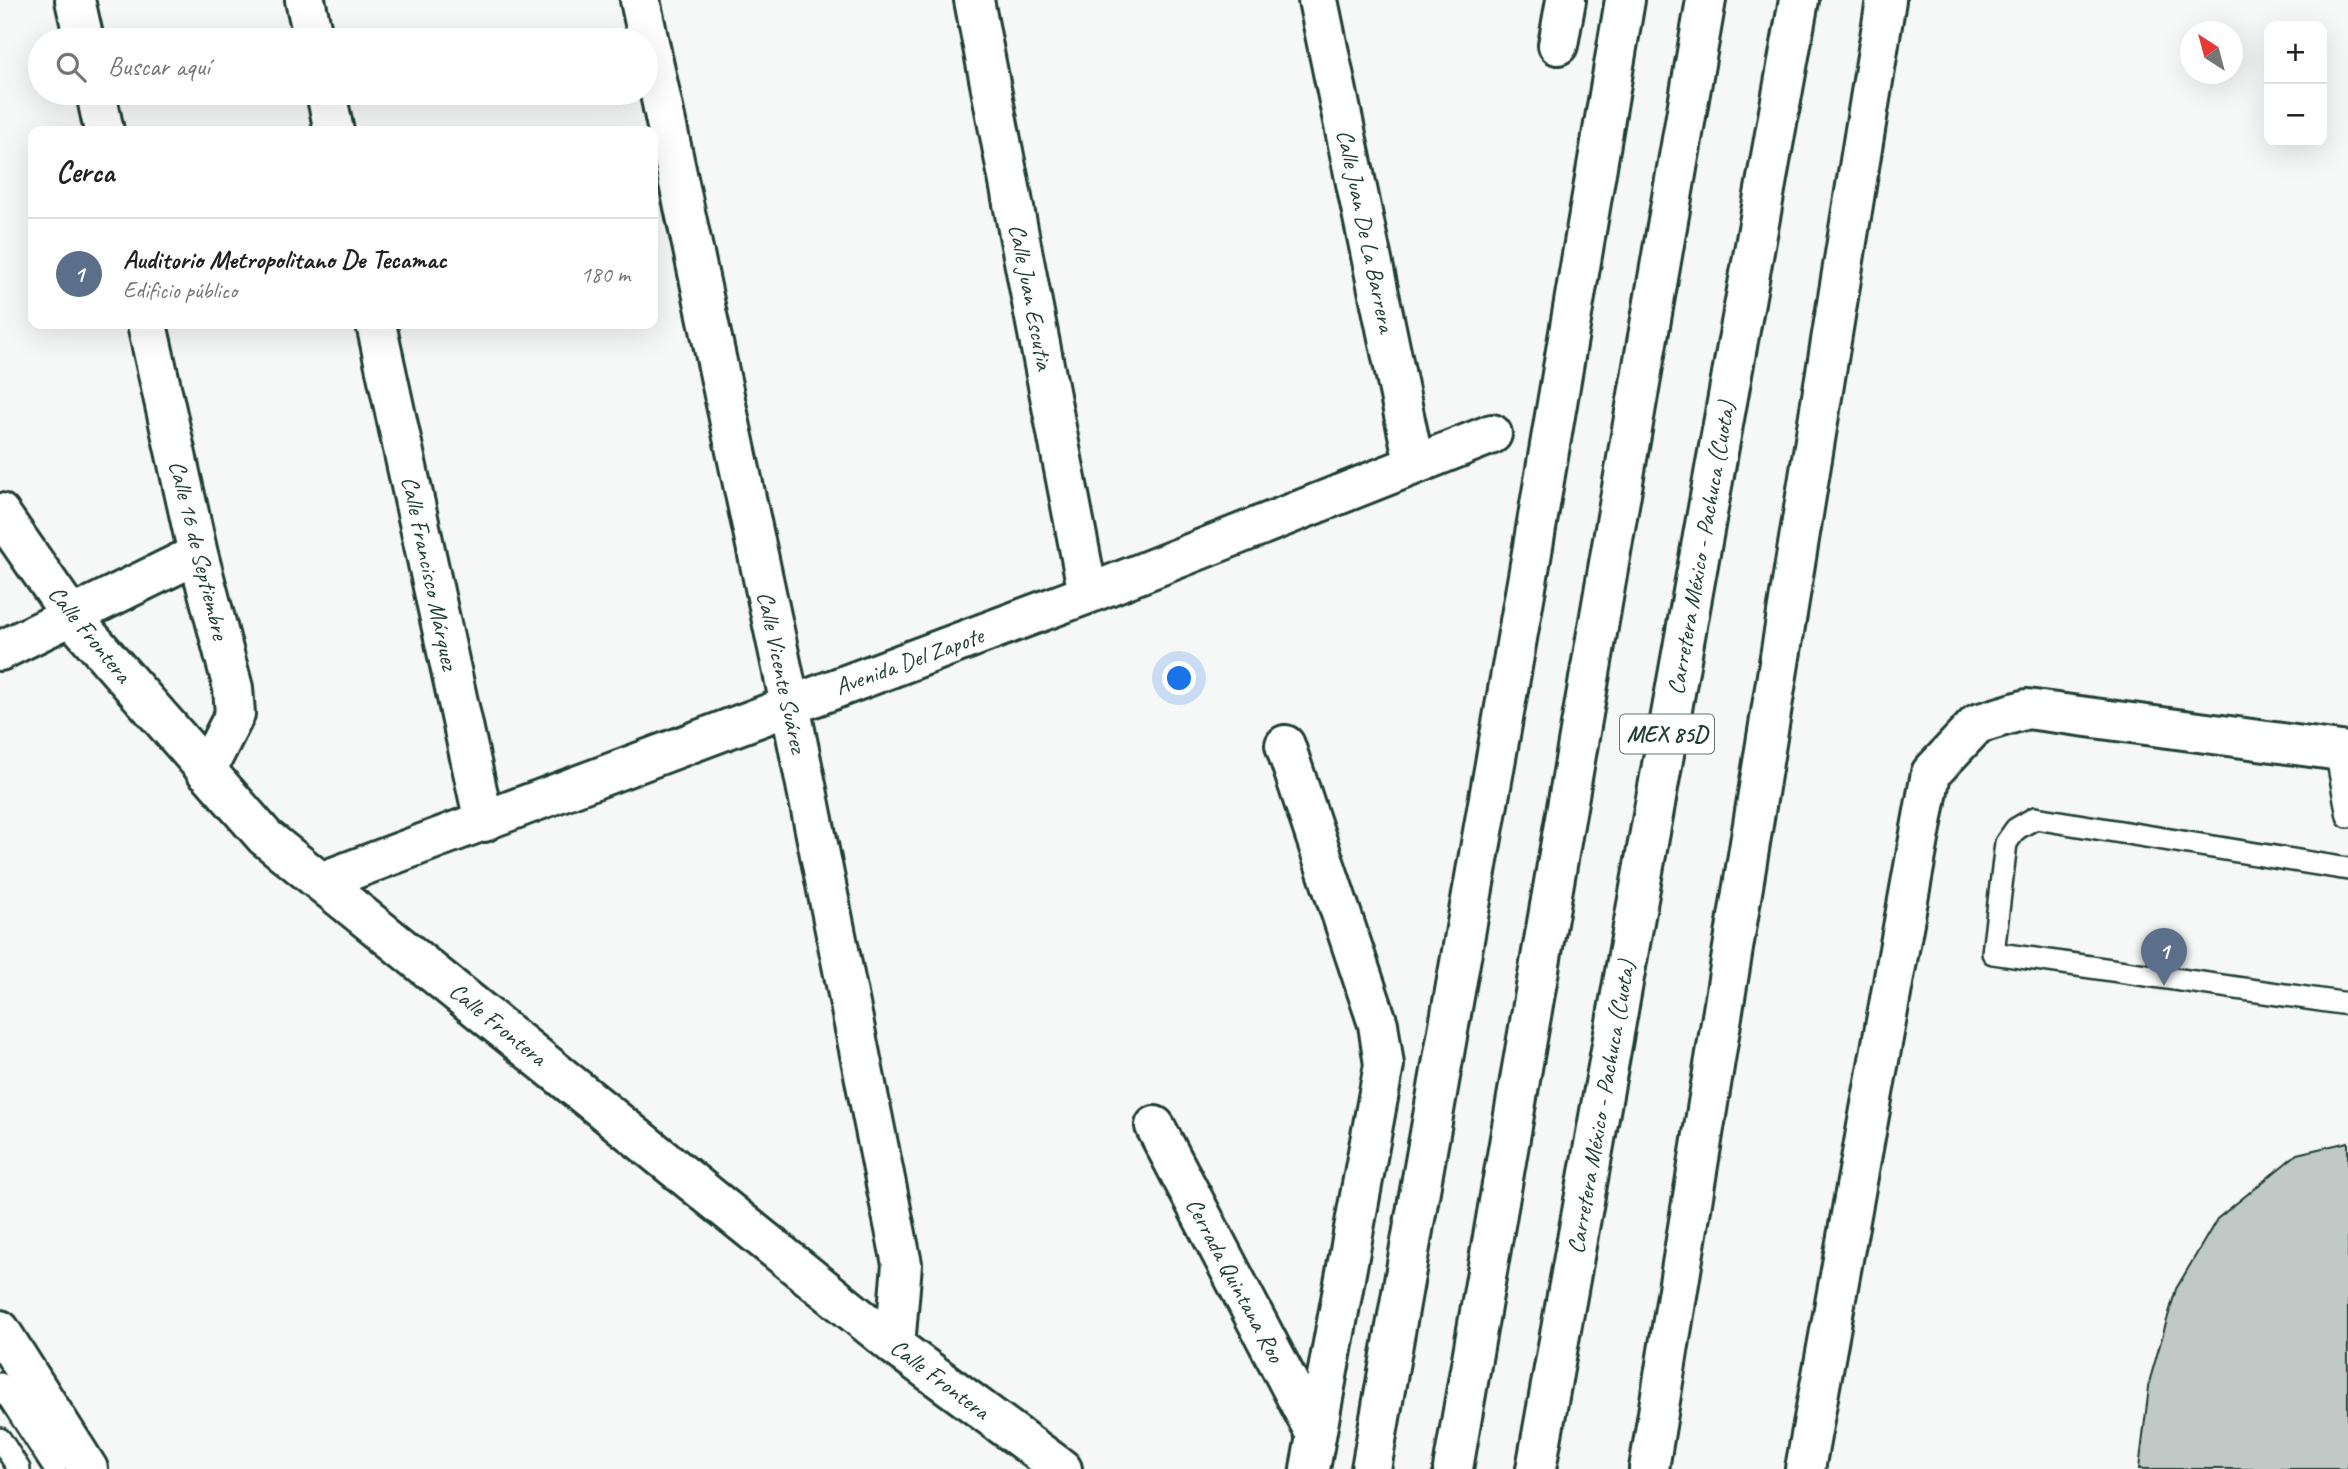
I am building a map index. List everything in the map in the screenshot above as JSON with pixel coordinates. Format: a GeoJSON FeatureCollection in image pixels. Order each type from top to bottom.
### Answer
{"type":"FeatureCollection","features":[{"type":"Feature","properties":{"kind":"main road"},"geometry":{"type":"LineString","coordinates":[[75,0],[81,28]]}},
{"type":"Feature","properties":{"kind":"main road"},"geometry":{"type":"LineString","coordinates":[[305,0],[311,28]]}},
{"type":"Feature","properties":{"kind":"main road","name":"Calle Vicente Suárez"},"geometry":{"type":"LineString","coordinates":[[640,0],[646,28]]}},
{"type":"Feature","properties":{"kind":"main road","name":"Calle Juan Escutia"},"geometry":{"type":"LineString","coordinates":[[974,0],[1088,594]]}},
{"type":"Feature","properties":{"kind":"main road","name":"Calle Juan De La Barrera"},"geometry":{"type":"LineString","coordinates":[[1318,0],[1414,463]]}},
{"type":"Feature","properties":{"kind":"main road"},"geometry":{"type":"LineString","coordinates":[[1558,45],[1566,0]]}},
{"type":"Feature","properties":{"kind":"main road"},"geometry":{"type":"LineString","coordinates":[[1370,1469],[1528,576],[1625,0]]}},
{"type":"Feature","properties":{"kind":"main road","name":"MEX 85D"},"geometry":{"type":"LineString","coordinates":[[1453,1469],[1706,0]]}},
{"type":"Feature","properties":{"kind":"main road","name":"Carretera México - Pachuca (Cuota)"},"geometry":{"type":"LineString","coordinates":[[1536,1469],[1799,0]]}},
{"type":"Feature","properties":{"kind":"main road"},"geometry":{"type":"LineString","coordinates":[[1649,1469],[1886,0]]}},
{"type":"Feature","properties":{"kind":"main road","name":"Calle Vicente Suárez"},"geometry":{"type":"LineString","coordinates":[[658,85],[790,705],[902,1265],[895,1346]]}},
{"type":"Feature","properties":{"kind":"main road"},"geometry":{"type":"LineString","coordinates":[[99,105],[103,126]]}},
{"type":"Feature","properties":{"kind":"main road"},"geometry":{"type":"LineString","coordinates":[[329,105],[333,126]]}},
{"type":"Feature","properties":{"kind":"main road","name":"Calle 16 de Septiembre"},"geometry":{"type":"LineString","coordinates":[[148,329],[198,554],[233,688],[235,714],[206,771]]}},
{"type":"Feature","properties":{"kind":"main road","name":"Calle Francisco Márquez"},"geometry":{"type":"LineString","coordinates":[[377,329],[484,822]]}},
{"type":"Feature","properties":{"kind":"main road","name":"Avenida Del Zapote"},"geometry":{"type":"LineString","coordinates":[[323,881],[1088,594],[1492,434]]}},
{"type":"Feature","properties":{"kind":"main road","name":"Calle Frontera"},"geometry":{"type":"LineString","coordinates":[[0,513],[72,617],[265,836],[895,1346],[1062,1469]]}},
{"type":"Feature","properties":{"kind":"main road"},"geometry":{"type":"LineString","coordinates":[[0,651],[198,554]]}},
{"type":"Feature","properties":{"kind":"main road"},"geometry":{"type":"LineString","coordinates":[[1805,1469],[1931,773],[1977,724],[2028,709],[2342,751]]}},
{"type":"Feature","properties":{"kind":"main road"},"geometry":{"type":"LineString","coordinates":[[1285,745],[1378,1024],[1384,1065],[1313,1452]]}},
{"type":"Feature","properties":{"kind":"main road","name":"Cerrada Quintana Roo"},"geometry":{"type":"LineString","coordinates":[[1155,1126],[1313,1452]]}},
{"type":"Feature","properties":{"kind":"main road"},"geometry":{"type":"LineString","coordinates":[[0,1330],[88,1469]]}},
{"type":"Feature","properties":{"kind":"lane"},"geometry":{"type":"LineString","coordinates":[[2342,751],[2348,816]]}},
{"type":"Feature","properties":{"kind":"lane"},"geometry":{"type":"LineString","coordinates":[[2348,869],[2035,818],[2016,829],[2006,842],[1993,953],[2348,1004]]}},
{"type":"Feature","properties":{"kind":"lane"},"geometry":{"type":"LineString","coordinates":[[0,1384],[55,1469]]}},
{"type":"Feature","properties":{"kind":"lane"},"geometry":{"type":"LineString","coordinates":[[0,1439],[19,1469]]}},
{"type":"Feature","properties":{"kind":"building"},"geometry":{"type":"Polygon","coordinates":[[[2348,1142],[2348,1469],[2139,1469],[2150,1379],[2176,1289],[2217,1219],[2297,1154],[2348,1142]]]}},
{"type":"Feature","properties":{"kind":"place","name":"Auditorio Metropolitano De Tecamac"},"geometry":{"type":"Point","coordinates":[2164,986]}}]}
